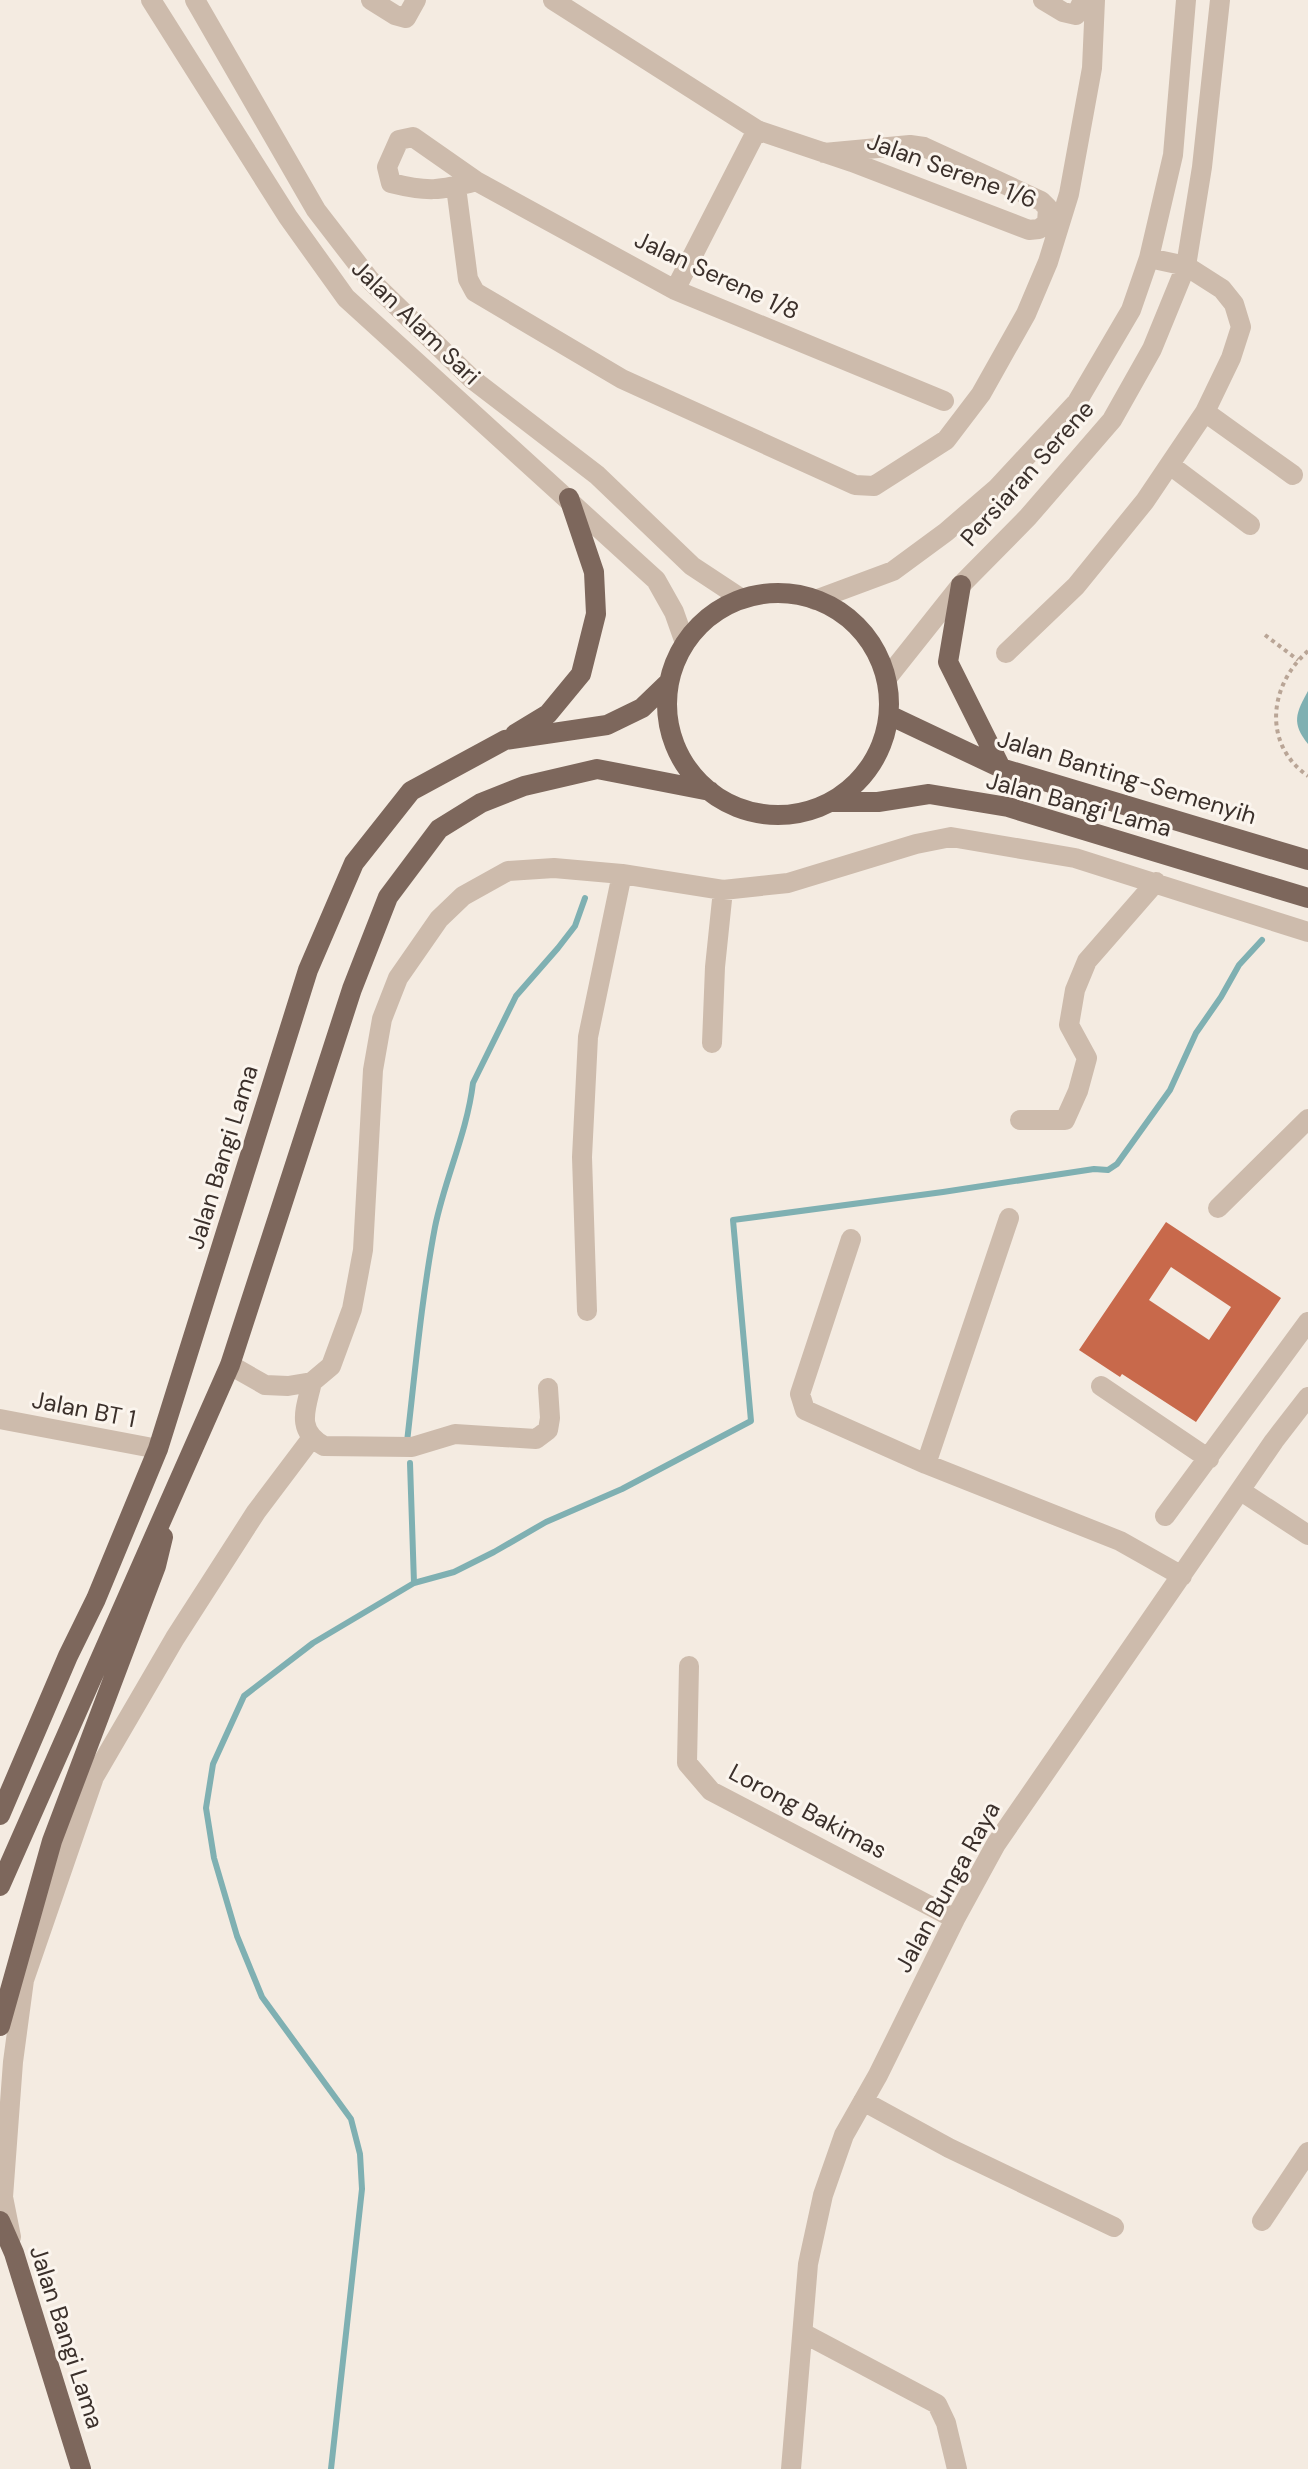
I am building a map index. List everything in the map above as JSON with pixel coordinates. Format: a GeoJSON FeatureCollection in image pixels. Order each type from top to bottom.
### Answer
{"type":"FeatureCollection","features":[{"type":"Feature","properties":{"kind":"main road"},"geometry":{"type":"LineString","coordinates":[[505,740],[548,714],[581,674],[596,614],[594,572],[569,498]]}},
{"type":"Feature","properties":{"kind":"main road"},"geometry":{"type":"LineString","coordinates":[[961,585],[948,662],[1001,768]]}},
{"type":"Feature","properties":{"kind":"main road","name":"Jalan Bangi Lama"},"geometry":{"type":"LineString","coordinates":[[832,802],[861,779],[881,748],[889,715],[887,678],[872,644],[847,617],[815,600],[778,593],[742,599],[709,617],[685,643],[668,683],[667,718],[675,748],[695,779],[725,802],[760,814],[797,814],[832,802],[878,802],[929,794],[1008,807],[1308,898]]}},
{"type":"Feature","properties":{"kind":"main road","name":"Jalan Bangi Lama"},"geometry":{"type":"LineString","coordinates":[[0,1815],[68,1656],[96,1599],[158,1449],[308,970],[354,863],[411,791],[505,740],[607,725],[642,708],[668,683]]}},
{"type":"Feature","properties":{"kind":"main road","name":"Jalan Banting-Semenyih"},"geometry":{"type":"LineString","coordinates":[[889,715],[1001,768],[1308,860]]}},
{"type":"Feature","properties":{"kind":"main road","name":"Jalan Bangi Lama"},"geometry":{"type":"LineString","coordinates":[[0,1886],[230,1365],[352,989],[388,897],[439,829],[481,803],[524,786],[597,769],[710,791]]}},
{"type":"Feature","properties":{"kind":"main road","name":"Jalan Bangi Lama"},"geometry":{"type":"LineString","coordinates":[[0,2026],[52,1841],[156,1566],[175,1487]]}},
{"type":"Feature","properties":{"kind":"main road","name":"Jalan Bangi Lama"},"geometry":{"type":"LineString","coordinates":[[0,2221],[14,2253],[81,2469]]}},
{"type":"Feature","properties":{"kind":"street","name":"Jalan Alam Sari"},"geometry":{"type":"LineString","coordinates":[[151,0],[288,217],[346,298],[656,580],[674,612],[685,643]]}},
{"type":"Feature","properties":{"kind":"street","name":"Jalan Alam Sari"},"geometry":{"type":"LineString","coordinates":[[195,0],[316,210],[370,280],[472,379],[597,475],[692,566],[742,599]]}},
{"type":"Feature","properties":{"kind":"street"},"geometry":{"type":"LineString","coordinates":[[371,0],[406,18],[416,0]]}},
{"type":"Feature","properties":{"kind":"street","name":"Jalan Serene 1/6"},"geometry":{"type":"LineString","coordinates":[[553,0],[757,130],[1029,230],[1039,229],[1047,223],[1048,208],[1041,201],[924,147],[910,145],[824,153]]}},
{"type":"Feature","properties":{"kind":"street"},"geometry":{"type":"LineString","coordinates":[[1043,0],[1063,12],[1076,15],[1083,0]]}},
{"type":"Feature","properties":{"kind":"street","name":"Jalan Serene 1/8"},"geometry":{"type":"LineString","coordinates":[[944,401],[675,290],[466,184],[468,279],[475,292],[622,379],[855,485],[874,486],[946,440],[981,394],[1026,314],[1048,262],[1069,194],[1092,68],[1095,0]]}},
{"type":"Feature","properties":{"kind":"street","name":"Persiaran Serene"},"geometry":{"type":"LineString","coordinates":[[815,600],[893,571],[946,532],[997,488],[1077,402],[1131,310],[1149,258],[1173,155],[1186,0]]}},
{"type":"Feature","properties":{"kind":"street","name":"Persiaran Serene"},"geometry":{"type":"LineString","coordinates":[[887,678],[961,585],[1028,517],[1112,420],[1152,349],[1186,266],[1202,167],[1220,0]]}},
{"type":"Feature","properties":{"kind":"street"},"geometry":{"type":"LineString","coordinates":[[675,290],[757,130]]}},
{"type":"Feature","properties":{"kind":"street"},"geometry":{"type":"LineString","coordinates":[[1006,653],[1076,586],[1145,501],[1205,412],[1231,358],[1241,327],[1234,304],[1222,289],[1186,266],[1149,258]]}},
{"type":"Feature","properties":{"kind":"street"},"geometry":{"type":"LineString","coordinates":[[1205,412],[1293,475]]}},
{"type":"Feature","properties":{"kind":"street"},"geometry":{"type":"LineString","coordinates":[[1170,465],[1250,525]]}},
{"type":"Feature","properties":{"kind":"street"},"geometry":{"type":"LineString","coordinates":[[230,1365],[265,1385],[288,1386],[312,1382],[331,1366],[352,1309],[363,1250],[373,1070],[382,1019],[398,978],[439,919],[463,896],[508,871],[554,868],[622,874],[723,890],[788,883],[916,844],[951,837],[1075,858],[1308,932]]}},
{"type":"Feature","properties":{"kind":"street"},"geometry":{"type":"LineString","coordinates":[[587,1311],[582,1157],[588,1037],[622,874]]}},
{"type":"Feature","properties":{"kind":"street"},"geometry":{"type":"LineString","coordinates":[[1020,1120],[1065,1120],[1078,1091],[1087,1058],[1069,1025],[1075,990],[1087,961],[1156,882]]}},
{"type":"Feature","properties":{"kind":"street"},"geometry":{"type":"LineString","coordinates":[[712,1043],[715,967],[723,890]]}},
{"type":"Feature","properties":{"kind":"street"},"geometry":{"type":"LineString","coordinates":[[1218,1208],[1308,1119]]}},
{"type":"Feature","properties":{"kind":"street"},"geometry":{"type":"LineString","coordinates":[[926,1464],[1009,1218]]}},
{"type":"Feature","properties":{"kind":"street"},"geometry":{"type":"LineString","coordinates":[[851,1239],[800,1394],[805,1410],[926,1464],[1120,1541],[1182,1576]]}},
{"type":"Feature","properties":{"kind":"street"},"geometry":{"type":"LineString","coordinates":[[1165,1516],[1308,1322]]}},
{"type":"Feature","properties":{"kind":"street"},"geometry":{"type":"LineString","coordinates":[[312,1382],[304,1421],[311,1439],[324,1446],[412,1447],[455,1434],[536,1439],[548,1430],[548,1388]]}},
{"type":"Feature","properties":{"kind":"street"},"geometry":{"type":"LineString","coordinates":[[1101,1386],[1209,1459]]}},
{"type":"Feature","properties":{"kind":"street","name":"Jalan Bunga Raya"},"geometry":{"type":"LineString","coordinates":[[791,2469],[808,2264],[823,2195],[844,2135],[996,1844],[1308,1397]]}},
{"type":"Feature","properties":{"kind":"street","name":"Jalan BT 1"},"geometry":{"type":"LineString","coordinates":[[0,1419],[158,1449]]}},
{"type":"Feature","properties":{"kind":"street"},"geometry":{"type":"LineString","coordinates":[[14,2253],[3,2197],[13,2062],[24,1980],[94,1777],[175,1638],[248,1524],[311,1439]]}},
{"type":"Feature","properties":{"kind":"street"},"geometry":{"type":"LineString","coordinates":[[1241,1491],[1308,1535]]}},
{"type":"Feature","properties":{"kind":"street","name":"Lorong Bakimas"},"geometry":{"type":"LineString","coordinates":[[689,1666],[687,1763],[711,1791],[955,1919]]}},
{"type":"Feature","properties":{"kind":"street"},"geometry":{"type":"LineString","coordinates":[[863,2101],[949,2148],[1114,2227]]}},
{"type":"Feature","properties":{"kind":"street"},"geometry":{"type":"LineString","coordinates":[[1262,2221],[1308,2152]]}},
{"type":"Feature","properties":{"kind":"street"},"geometry":{"type":"LineString","coordinates":[[803,2333],[937,2404],[946,2423],[957,2469]]}},
{"type":"Feature","properties":{"kind":"path"},"geometry":{"type":"LineString","coordinates":[[1265,635],[1298,660]]}},
{"type":"Feature","properties":{"kind":"path"},"geometry":{"type":"LineString","coordinates":[[1308,651],[1298,660],[1277,696],[1275,722],[1284,752],[1295,767],[1308,776]]}},
{"type":"Feature","properties":{"kind":"water"},"geometry":{"type":"Polygon","coordinates":[[[1308,691],[1308,744],[1299,730],[1297,718],[1308,691]]]}},
{"type":"Feature","properties":{"kind":"building"},"geometry":{"type":"Polygon","coordinates":[[[1166,1222],[1281,1298],[1196,1422],[1079,1350],[1166,1222]],[[1171,1267],[1149,1300],[1209,1340],[1231,1307],[1171,1267]]]}},
{"type":"Feature","properties":{"kind":"waterway"},"geometry":{"type":"LineString","coordinates":[[407,1442],[435,1227],[466,1120],[473,1083],[516,996],[575,926],[585,898]]}},
{"type":"Feature","properties":{"kind":"waterway"},"geometry":{"type":"LineString","coordinates":[[331,2469],[362,2189],[360,2154],[351,2119],[262,1997],[237,1936],[214,1858],[206,1808],[213,1764],[244,1696],[313,1643],[414,1583],[454,1572],[546,1522],[622,1489],[751,1421],[733,1220],[1094,1169],[1108,1170],[1117,1164],[1170,1090],[1196,1033],[1239,965],[1262,940]]}},
{"type":"Feature","properties":{"kind":"waterway"},"geometry":{"type":"LineString","coordinates":[[410,1463],[414,1583]]}}]}
